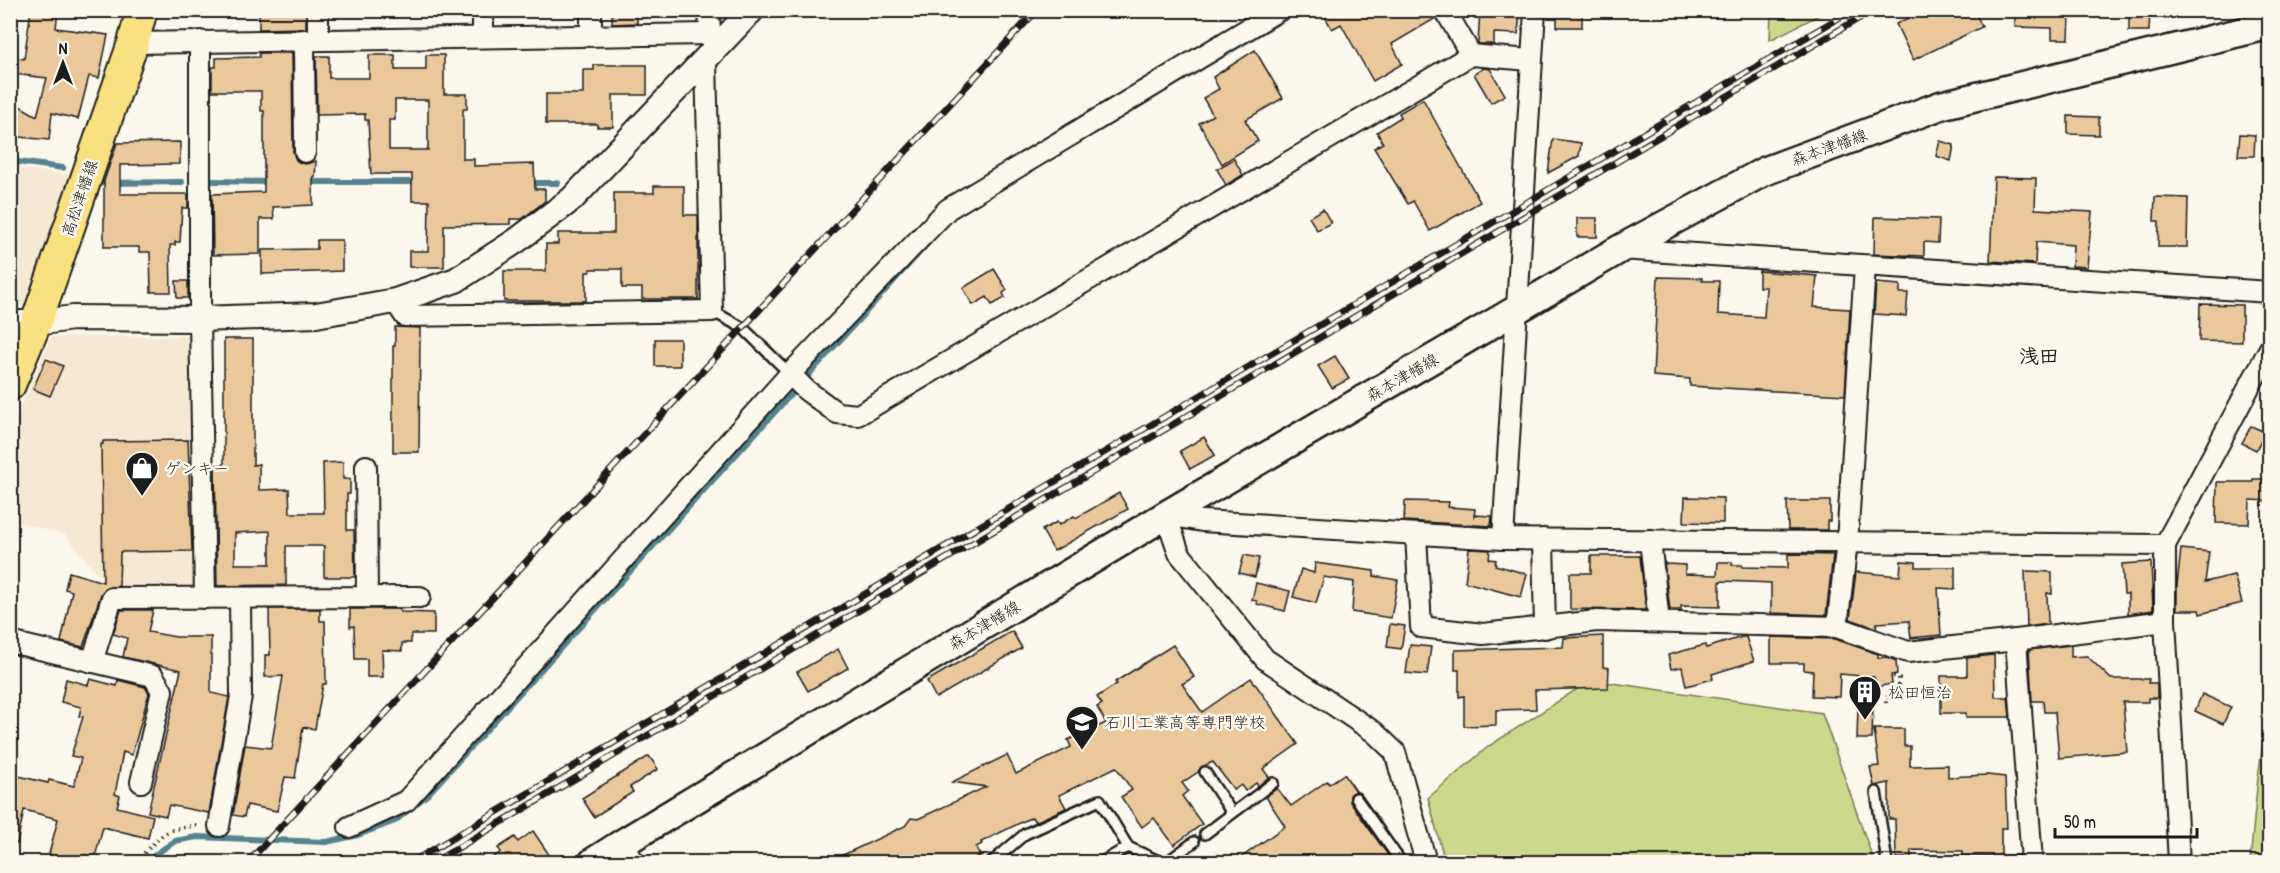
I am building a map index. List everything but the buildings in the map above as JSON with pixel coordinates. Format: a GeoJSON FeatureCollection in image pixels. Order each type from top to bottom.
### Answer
{"type":"FeatureCollection","features":[{"type":"Feature","properties":{"kind":"main road","name":"高松津幡線"},"geometry":{"type":"LineString","coordinates":[[10,385],[23,323],[133,43],[142,10]]}},
{"type":"Feature","properties":{"kind":"main road","name":"森本津幡線"},"geometry":{"type":"LineString","coordinates":[[593,862],[633,852],[1166,516],[1620,249],[1765,171],[1942,105],[2270,26]]}},
{"type":"Feature","properties":{"kind":"street"},"geometry":{"type":"LineString","coordinates":[[305,152],[311,40],[318,10]]}},
{"type":"Feature","properties":{"kind":"street"},"geometry":{"type":"LineString","coordinates":[[483,10],[483,37]]}},
{"type":"Feature","properties":{"kind":"street"},"geometry":{"type":"LineString","coordinates":[[591,10],[591,35]]}},
{"type":"Feature","properties":{"kind":"street"},"geometry":{"type":"LineString","coordinates":[[710,10],[716,38]]}},
{"type":"Feature","properties":{"kind":"street"},"geometry":{"type":"LineString","coordinates":[[23,323],[73,318],[201,319],[316,315],[395,301],[456,280],[516,241],[572,199],[706,61],[716,38],[752,10]]}},
{"type":"Feature","properties":{"kind":"street"},"geometry":{"type":"LineString","coordinates":[[349,826],[406,801],[796,380],[948,210],[1279,10]]}},
{"type":"Feature","properties":{"kind":"street"},"geometry":{"type":"LineString","coordinates":[[1445,10],[1471,55]]}},
{"type":"Feature","properties":{"kind":"street"},"geometry":{"type":"LineString","coordinates":[[1503,539],[1518,309],[1530,60],[1535,10]]}},
{"type":"Feature","properties":{"kind":"street"},"geometry":{"type":"LineString","coordinates":[[133,43],[591,35],[716,38]]}},
{"type":"Feature","properties":{"kind":"street"},"geometry":{"type":"LineString","coordinates":[[200,41],[205,598]]}},
{"type":"Feature","properties":{"kind":"street"},"geometry":{"type":"LineString","coordinates":[[796,380],[837,413],[858,415],[1471,55],[1530,60]]}},
{"type":"Feature","properties":{"kind":"street"},"geometry":{"type":"LineString","coordinates":[[395,301],[405,316],[712,311],[706,61]]}},
{"type":"Feature","properties":{"kind":"street"},"geometry":{"type":"LineString","coordinates":[[1620,249],[2270,292]]}},
{"type":"Feature","properties":{"kind":"street"},"geometry":{"type":"LineString","coordinates":[[1837,627],[1847,542],[1865,266]]}},
{"type":"Feature","properties":{"kind":"street"},"geometry":{"type":"LineString","coordinates":[[2179,862],[2165,621],[2165,544],[2270,348]]}},
{"type":"Feature","properties":{"kind":"street"},"geometry":{"type":"LineString","coordinates":[[366,466],[368,597]]}},
{"type":"Feature","properties":{"kind":"street"},"geometry":{"type":"LineString","coordinates":[[1426,862],[1395,752],[1374,732],[1265,659],[1179,553],[1166,516],[1202,521],[1503,539],[2165,544]]}},
{"type":"Feature","properties":{"kind":"street"},"geometry":{"type":"LineString","coordinates":[[1416,534],[1421,627],[1483,634],[1597,621],[1837,627],[1888,651],[1908,652],[2165,621]]}},
{"type":"Feature","properties":{"kind":"street"},"geometry":{"type":"LineString","coordinates":[[1543,539],[1545,628]]}},
{"type":"Feature","properties":{"kind":"street"},"geometry":{"type":"LineString","coordinates":[[1650,540],[1659,622]]}},
{"type":"Feature","properties":{"kind":"street"},"geometry":{"type":"LineString","coordinates":[[92,662],[112,598],[420,597]]}},
{"type":"Feature","properties":{"kind":"street"},"geometry":{"type":"LineString","coordinates":[[219,826],[241,696],[240,598]]}},
{"type":"Feature","properties":{"kind":"street"},"geometry":{"type":"LineString","coordinates":[[2016,640],[2032,862]]}},
{"type":"Feature","properties":{"kind":"street"},"geometry":{"type":"LineString","coordinates":[[10,642],[153,676],[162,691],[141,782]]}},
{"type":"Feature","properties":{"kind":"lane"},"geometry":{"type":"LineString","coordinates":[[712,311],[743,328],[796,380]]}},
{"type":"Feature","properties":{"kind":"lane"},"geometry":{"type":"LineString","coordinates":[[1205,772],[1232,813]]}},
{"type":"Feature","properties":{"kind":"lane"},"geometry":{"type":"LineString","coordinates":[[1205,834],[1273,783]]}},
{"type":"Feature","properties":{"kind":"lane"},"geometry":{"type":"LineString","coordinates":[[1876,792],[1887,862]]}},
{"type":"Feature","properties":{"kind":"lane"},"geometry":{"type":"LineString","coordinates":[[1356,798],[1401,862]]}},
{"type":"Feature","properties":{"kind":"lane"},"geometry":{"type":"LineString","coordinates":[[992,862],[1025,834],[1100,800],[1128,847],[1161,862]]}},
{"type":"Feature","properties":{"kind":"lane"},"geometry":{"type":"LineString","coordinates":[[1167,862],[1194,842]]}},
{"type":"Feature","properties":{"kind":"lane"},"geometry":{"type":"LineString","coordinates":[[1102,862],[1128,847]]}},
{"type":"Feature","properties":{"kind":"lane"},"geometry":{"type":"LineString","coordinates":[[2006,862],[2032,862]]}},
{"type":"Feature","properties":{"kind":"path"},"geometry":{"type":"LineString","coordinates":[[1886,703],[1887,698],[1899,688],[1899,678],[1890,675]]}},
{"type":"Feature","properties":{"kind":"path"},"geometry":{"type":"LineString","coordinates":[[136,862],[163,833],[180,826],[219,826]]}},
{"type":"Feature","properties":{"kind":"shaded area"},"geometry":{"type":"Polygon","coordinates":[[[11,167],[78,176],[35,296],[18,306],[11,306],[11,167]]]}},
{"type":"Feature","properties":{"kind":"shaded area"},"geometry":{"type":"Polygon","coordinates":[[[192,336],[194,588],[110,588],[65,535],[11,520],[11,430],[51,337],[192,336]]]}},
{"type":"Feature","properties":{"kind":"green space"},"geometry":{"type":"Polygon","coordinates":[[[1771,10],[1827,11],[1770,40],[1771,10]]]}},
{"type":"Feature","properties":{"kind":"green space"},"geometry":{"type":"Polygon","coordinates":[[[1591,680],[1822,713],[1874,862],[1445,862],[1428,798],[1489,746],[1591,680]]]}},
{"type":"Feature","properties":{"kind":"green space"},"geometry":{"type":"Polygon","coordinates":[[[2269,701],[2269,862],[2250,862],[2258,777],[2269,701]]]}},
{"type":"Feature","properties":{"kind":"waterway"},"geometry":{"type":"LineString","coordinates":[[10,20],[16,10]]}},
{"type":"Feature","properties":{"kind":"waterway"},"geometry":{"type":"LineString","coordinates":[[1094,132],[1298,10]]}},
{"type":"Feature","properties":{"kind":"waterway"},"geometry":{"type":"LineString","coordinates":[[10,161],[63,168]]}},
{"type":"Feature","properties":{"kind":"waterway"},"geometry":{"type":"LineString","coordinates":[[213,181],[270,182]]}},
{"type":"Feature","properties":{"kind":"waterway"},"geometry":{"type":"LineString","coordinates":[[102,183],[182,182]]}},
{"type":"Feature","properties":{"kind":"waterway"},"geometry":{"type":"LineString","coordinates":[[307,182],[420,182]]}},
{"type":"Feature","properties":{"kind":"waterway"},"geometry":{"type":"LineString","coordinates":[[529,183],[558,183]]}},
{"type":"Feature","properties":{"kind":"waterway"},"geometry":{"type":"LineString","coordinates":[[149,862],[156,854],[175,841],[197,837],[326,842],[358,835],[395,821],[428,794],[929,242]]}},
{"type":"Feature","properties":{"kind":"railway"},"geometry":{"type":"LineString","coordinates":[[248,862],[1037,10]]}},
{"type":"Feature","properties":{"kind":"railway"},"geometry":{"type":"LineString","coordinates":[[412,862],[1852,10]]}},
{"type":"Feature","properties":{"kind":"railway"},"geometry":{"type":"LineString","coordinates":[[434,862],[1873,10]]}},
{"type":"Feature","properties":{"kind":"place","name":"ゲンキー"},"geometry":{"type":"Point","coordinates":[142,497]}},
{"type":"Feature","properties":{"kind":"place","name":"松田恒治"},"geometry":{"type":"Point","coordinates":[1865,721]}},
{"type":"Feature","properties":{"kind":"place","name":"石川工業高等専門学校"},"geometry":{"type":"Point","coordinates":[1082,751]}},
{"type":"Feature","properties":{"kind":"district","name":"浅田"},"geometry":{"type":"Point","coordinates":[2039,355]}}]}
